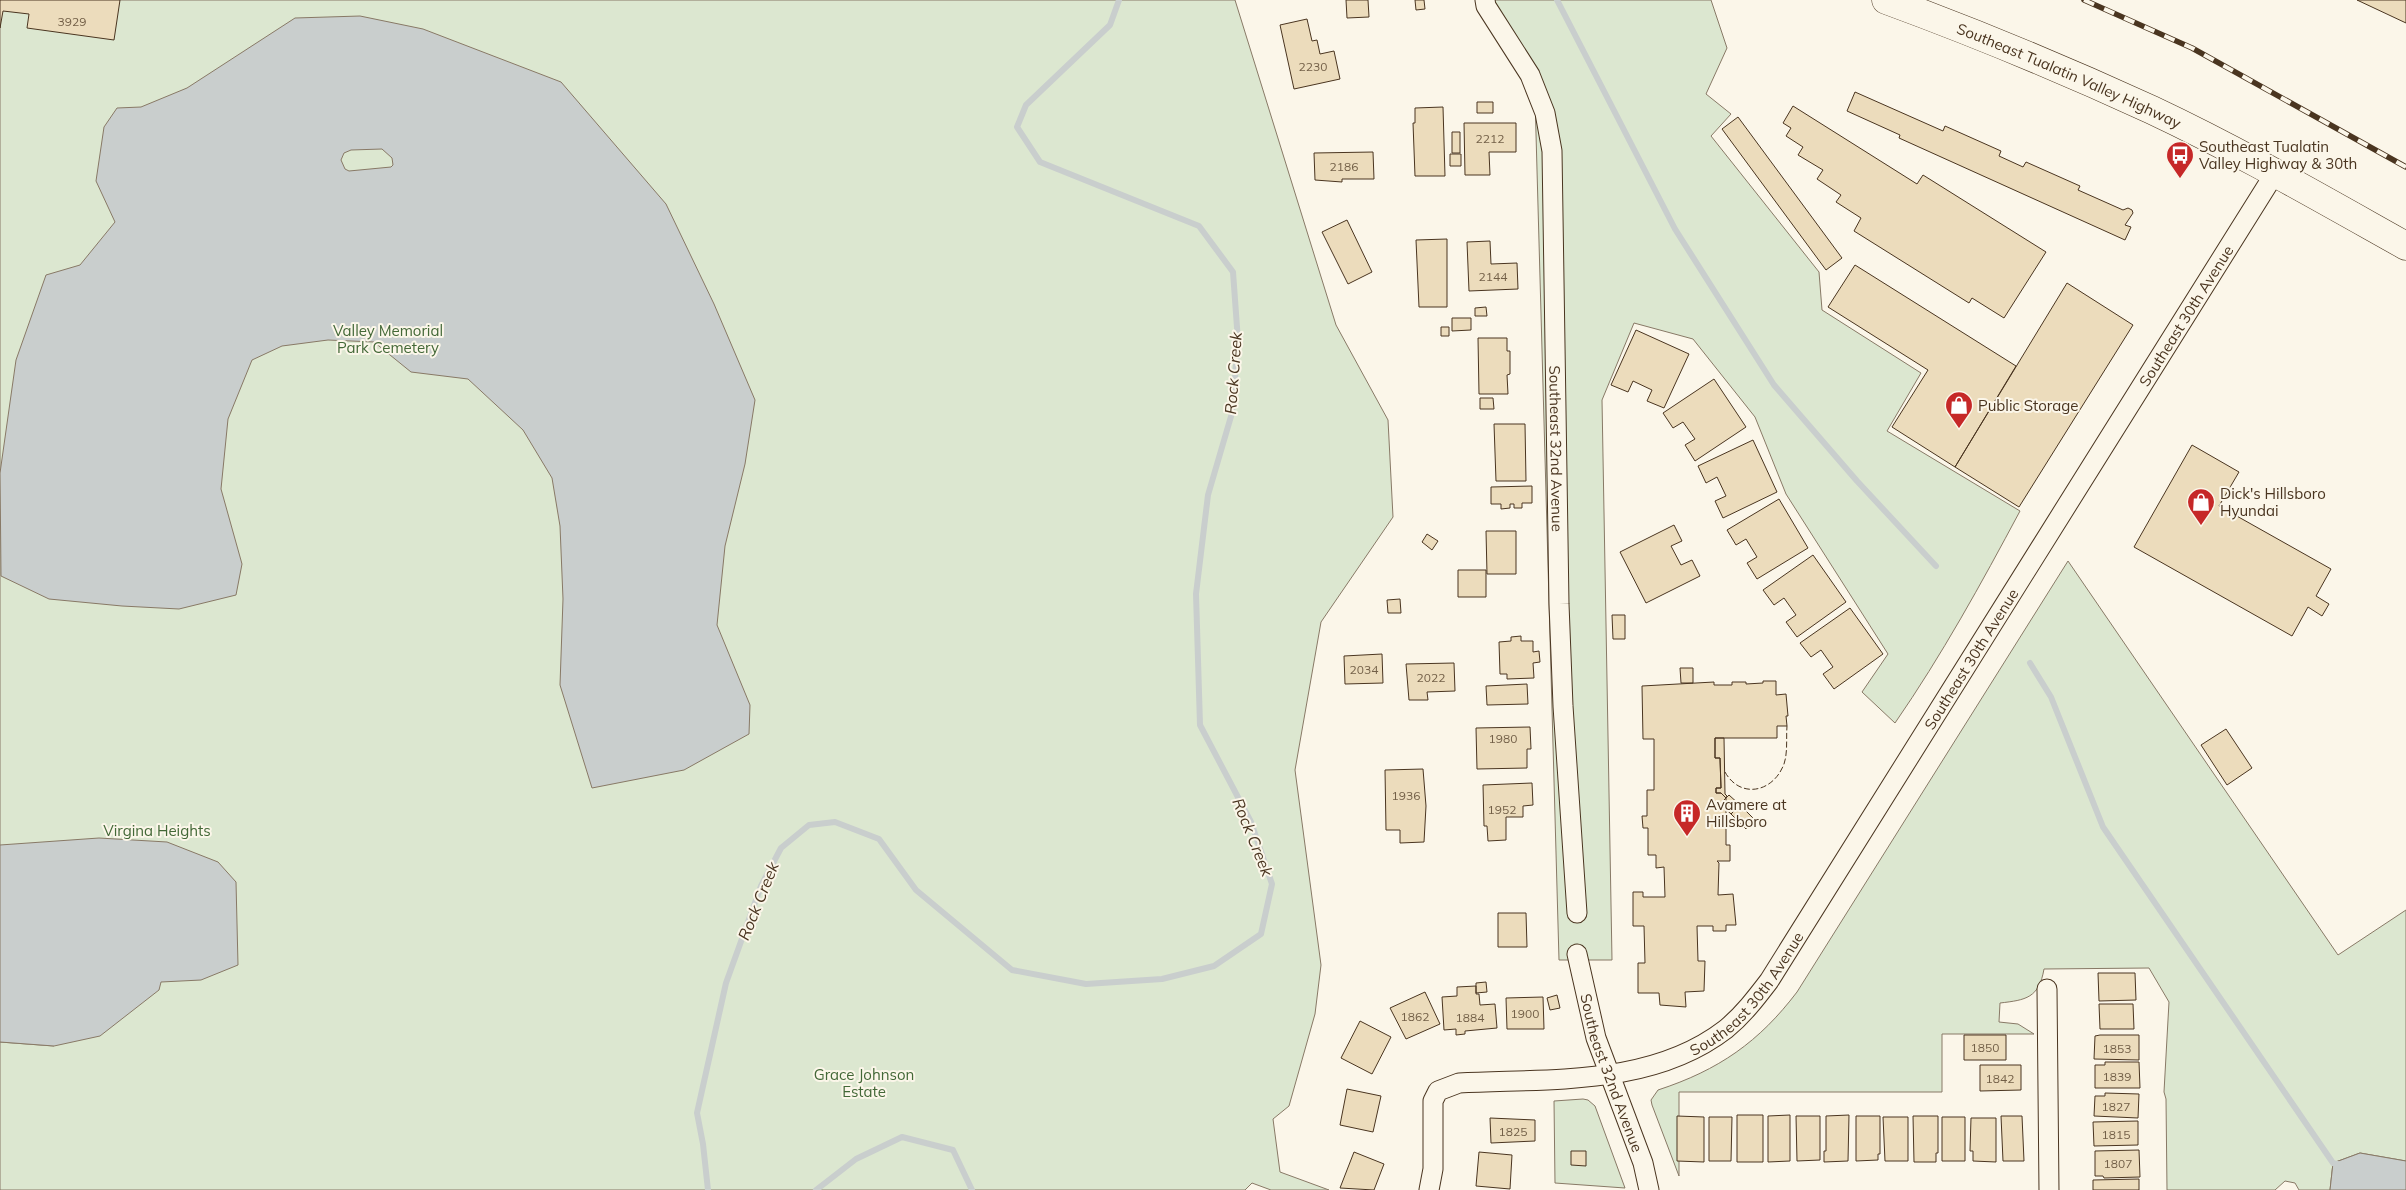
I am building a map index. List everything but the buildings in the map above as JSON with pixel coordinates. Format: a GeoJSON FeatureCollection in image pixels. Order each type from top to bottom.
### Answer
{"type":"FeatureCollection","features":[{"type":"Feature","properties":{"kind":"main road","name":"Southeast Tualatin Valley Highway"},"geometry":{"type":"LineString","coordinates":[[1886,0],[2037,58],[2153,111],[2275,173],[2406,246]]}},
{"type":"Feature","properties":{"kind":"street","name":"Southeast 32nd Avenue"},"geometry":{"type":"LineString","coordinates":[[1485,0],[1486,6],[1530,75],[1545,113],[1552,151],[1559,604],[1563,706],[1578,913]]}},
{"type":"Feature","properties":{"kind":"street","name":"Southeast 30th Avenue"},"geometry":{"type":"LineString","coordinates":[[1429,1190],[1433,1169],[1432,1108],[1438,1091],[1459,1083],[1609,1075],[1645,1068],[1672,1058],[1711,1039],[1739,1017],[1769,981],[2275,173]]}},
{"type":"Feature","properties":{"kind":"street","name":"Southeast 32nd Avenue"},"geometry":{"type":"LineString","coordinates":[[1577,954],[1596,1038],[1642,1163],[1649,1190]]}},
{"type":"Feature","properties":{"kind":"street"},"geometry":{"type":"LineString","coordinates":[[2048,989],[2049,1190]]}},
{"type":"Feature","properties":{"kind":"green space"},"geometry":{"type":"Polygon","coordinates":[[[0,0],[1235,0],[1336,325],[1388,420],[1393,517],[1321,622],[1295,770],[1321,965],[1315,1014],[1289,1106],[1273,1119],[1280,1172],[1329,1190],[1271,1190],[1252,1183],[1245,1190],[0,1190],[0,1042],[54,1046],[0,993],[0,0]]]}},
{"type":"Feature","properties":{"kind":"green space"},"geometry":{"type":"Polygon","coordinates":[[[1478,0],[1711,0],[1727,48],[1706,94],[1731,114],[1711,136],[1819,272],[1822,310],[1921,373],[1887,431],[2020,511],[1960,619],[1895,723],[1862,692],[1888,654],[1786,494],[1755,417],[1693,339],[1634,323],[1602,400],[1612,960],[1559,960],[1535,98],[1478,0]]]}},
{"type":"Feature","properties":{"kind":"green space"},"geometry":{"type":"Polygon","coordinates":[[[2068,561],[2338,955],[2406,910],[2406,1161],[2360,1153],[2333,1163],[2330,1190],[2299,1190],[2295,1183],[2285,1181],[2275,1190],[2167,1190],[2166,1099],[2164,1092],[2169,1002],[2149,968],[2044,969],[2039,986],[2030,996],[2024,999],[2000,1003],[1999,1022],[2018,1024],[2034,1034],[1942,1034],[1942,1092],[1679,1092],[1679,1176],[1651,1100],[1658,1090],[1700,1073],[1736,1052],[1768,1026],[1797,992],[2068,561]]]}},
{"type":"Feature","properties":{"kind":"green space"},"geometry":{"type":"Polygon","coordinates":[[[1588,1100],[1595,1106],[1625,1188],[1555,1183],[1554,1101],[1588,1100]]]}},
{"type":"Feature","properties":{"kind":"shaded area"},"geometry":{"type":"Polygon","coordinates":[[[360,16],[423,29],[561,82],[666,204],[714,304],[755,400],[745,464],[725,546],[717,625],[750,705],[749,734],[684,770],[592,788],[560,685],[563,599],[560,526],[552,478],[523,430],[468,379],[411,372],[374,342],[328,340],[282,346],[252,360],[228,419],[221,489],[242,564],[236,595],[179,609],[122,606],[49,599],[1,576],[0,473],[16,360],[46,275],[80,265],[115,222],[96,181],[104,127],[117,108],[141,107],[187,88],[295,18],[360,16]],[[382,149],[351,150],[344,153],[341,160],[345,169],[349,171],[391,167],[393,165],[392,158],[382,149]]]}},
{"type":"Feature","properties":{"kind":"shaded area"},"geometry":{"type":"Polygon","coordinates":[[[99,838],[167,842],[218,862],[236,882],[238,965],[201,980],[161,982],[159,990],[100,1036],[54,1046],[0,1042],[0,845],[99,838]]]}},
{"type":"Feature","properties":{"kind":"shaded area"},"geometry":{"type":"Polygon","coordinates":[[[2360,1153],[2406,1161],[2406,1190],[2330,1190],[2333,1163],[2360,1153]]]}},
{"type":"Feature","properties":{"kind":"waterway","name":"Rock Creek"},"geometry":{"type":"LineString","coordinates":[[708,1190],[703,1144],[697,1113],[726,983],[761,886],[781,848],[809,825],[835,822],[879,839],[916,890],[1012,970],[1086,984],[1162,979],[1214,966],[1261,934],[1272,884],[1251,822],[1200,725],[1196,594],[1208,495],[1232,413],[1238,341],[1233,272],[1199,226],[1040,162],[1017,127],[1026,105],[1110,25],[1119,0]]}},
{"type":"Feature","properties":{"kind":"waterway"},"geometry":{"type":"LineString","coordinates":[[1557,0],[1675,229],[1774,385],[1857,481],[1936,566]]}},
{"type":"Feature","properties":{"kind":"waterway"},"geometry":{"type":"LineString","coordinates":[[2030,663],[2051,697],[2103,827],[2333,1163],[2341,1165]]}},
{"type":"Feature","properties":{"kind":"waterway","name":"Rock Creek"},"geometry":{"type":"LineString","coordinates":[[816,1190],[856,1159],[902,1137],[953,1150],[972,1190]]}},
{"type":"Feature","properties":{"kind":"railway"},"geometry":{"type":"LineString","coordinates":[[2084,0],[2192,48],[2406,167]]}},
{"type":"Feature","properties":{"kind":"fence"},"geometry":{"type":"LineString","coordinates":[[1725,772],[1731,781],[1747,789],[1756,789],[1772,781],[1779,774],[1784,764],[1787,726]]}},
{"type":"Feature","properties":{"kind":"place","name":"Southeast Tualatin Valley Highway & 30th"},"geometry":{"type":"Point","coordinates":[2180,179]}},
{"type":"Feature","properties":{"kind":"place","name":"Public Storage"},"geometry":{"type":"Point","coordinates":[1959,429]}},
{"type":"Feature","properties":{"kind":"place","name":"Dick's Hillsboro Hyundai"},"geometry":{"type":"Point","coordinates":[2201,526]}},
{"type":"Feature","properties":{"kind":"place","name":"Avamere at Hillsboro"},"geometry":{"type":"Point","coordinates":[1687,837]}},
{"type":"Feature","properties":{"kind":"park label","name":"Valley Memorial Park Cemetery"},"geometry":{"type":"Point","coordinates":[388,338]}},
{"type":"Feature","properties":{"kind":"park label","name":"Virgina Heights"},"geometry":{"type":"Point","coordinates":[157,830]}},
{"type":"Feature","properties":{"kind":"park label","name":"Grace Johnson Estate"},"geometry":{"type":"Point","coordinates":[864,1082]}}]}
